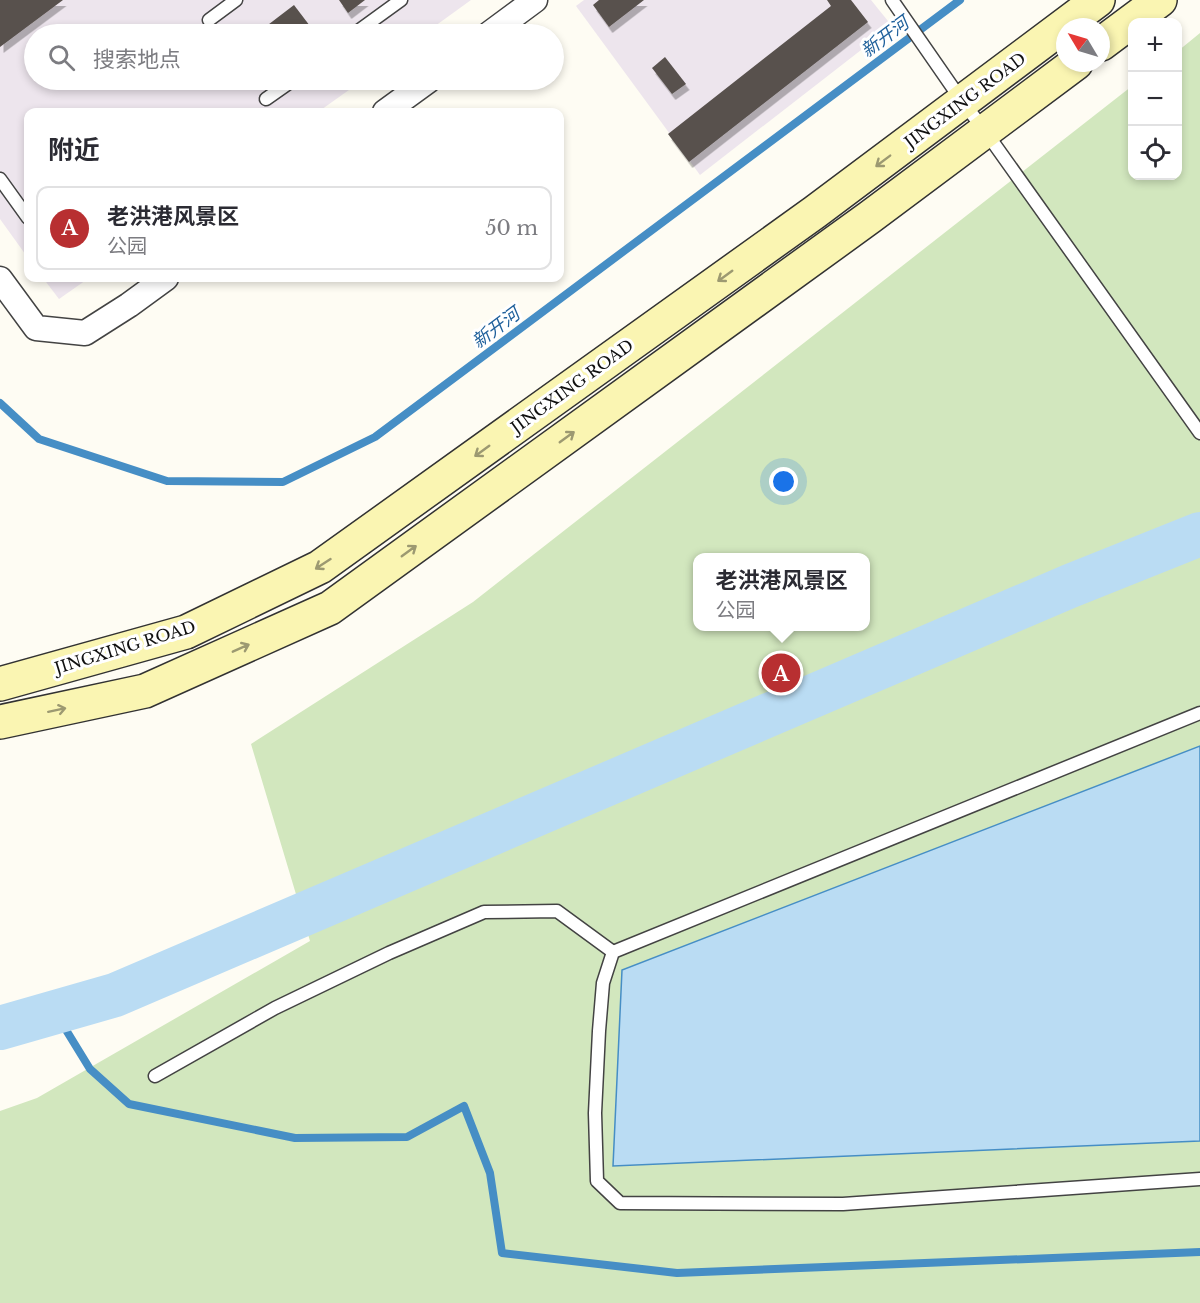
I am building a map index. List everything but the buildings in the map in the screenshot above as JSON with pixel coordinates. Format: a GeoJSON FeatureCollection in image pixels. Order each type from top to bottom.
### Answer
{"type":"FeatureCollection","features":[{"type":"Feature","properties":{"kind":"main road","name":"JINGXING ROAD"},"geometry":{"type":"LineString","coordinates":[[0,684],[186,632],[320,567],[805,219],[1098,0]]}},
{"type":"Feature","properties":{"kind":"main road"},"geometry":{"type":"LineString","coordinates":[[1110,37],[1160,0]]}},
{"type":"Feature","properties":{"kind":"main road"},"geometry":{"type":"LineString","coordinates":[[0,722],[145,691],[330,608],[860,224],[1064,72]]}},
{"type":"Feature","properties":{"kind":"street"},"geometry":{"type":"LineString","coordinates":[[502,24],[534,0]]}},
{"type":"Feature","properties":{"kind":"street"},"geometry":{"type":"LineString","coordinates":[[390,108],[415,90]]}},
{"type":"Feature","properties":{"kind":"street"},"geometry":{"type":"LineString","coordinates":[[0,279],[36,328],[85,333],[161,282]]}},
{"type":"Feature","properties":{"kind":"lane"},"geometry":{"type":"LineString","coordinates":[[209,20],[236,0]]}},
{"type":"Feature","properties":{"kind":"lane"},"geometry":{"type":"LineString","coordinates":[[368,24],[401,0]]}},
{"type":"Feature","properties":{"kind":"lane"},"geometry":{"type":"LineString","coordinates":[[892,0],[1200,433]]}},
{"type":"Feature","properties":{"kind":"lane"},"geometry":{"type":"LineString","coordinates":[[266,99],[279,90]]}},
{"type":"Feature","properties":{"kind":"lane"},"geometry":{"type":"LineString","coordinates":[[0,179],[24,212]]}},
{"type":"Feature","properties":{"kind":"lane"},"geometry":{"type":"LineString","coordinates":[[1200,713],[613,952],[603,983],[595,1113],[597,1180],[620,1203],[843,1204],[1200,1179]]}},
{"type":"Feature","properties":{"kind":"lane"},"geometry":{"type":"LineString","coordinates":[[155,1076],[275,1008],[389,952],[484,912],[557,911],[613,952]]}},
{"type":"Feature","properties":{"kind":"shaded area"},"geometry":{"type":"Polygon","coordinates":[[[0,0],[471,0],[438,24],[24,24],[24,90],[349,90],[324,108],[24,108],[24,252],[0,219],[0,0]]]}},
{"type":"Feature","properties":{"kind":"shaded area"},"geometry":{"type":"Polygon","coordinates":[[[584,0],[871,0],[892,26],[700,175],[576,6],[584,0]]]}},
{"type":"Feature","properties":{"kind":"shaded area"},"geometry":{"type":"Polygon","coordinates":[[[46,282],[83,282],[59,299],[46,282]]]}},
{"type":"Feature","properties":{"kind":"green space"},"geometry":{"type":"Polygon","coordinates":[[[1200,33],[1200,1303],[0,1303],[0,1111],[37,1098],[310,941],[251,744],[473,602],[1128,89],[1128,180],[1182,180],[1182,48],[1200,33]]]}},
{"type":"Feature","properties":{"kind":"water"},"geometry":{"type":"Polygon","coordinates":[[[1200,746],[1200,1141],[613,1166],[622,970],[1200,746]]]}},
{"type":"Feature","properties":{"kind":"waterway","name":"新开河"},"geometry":{"type":"LineString","coordinates":[[0,403],[39,439],[167,481],[283,482],[375,437],[960,0]]}},
{"type":"Feature","properties":{"kind":"waterway"},"geometry":{"type":"LineString","coordinates":[[0,1028],[115,995],[1070,586],[1200,534]]}},
{"type":"Feature","properties":{"kind":"waterway"},"geometry":{"type":"LineString","coordinates":[[55,1012],[90,1069],[129,1104],[295,1138],[407,1137],[464,1106],[490,1173],[502,1253],[677,1273],[1200,1252]]}},
{"type":"Feature","properties":{"kind":"place","name":"老洪港风景区"},"geometry":{"type":"Point","coordinates":[781,673]}}]}
